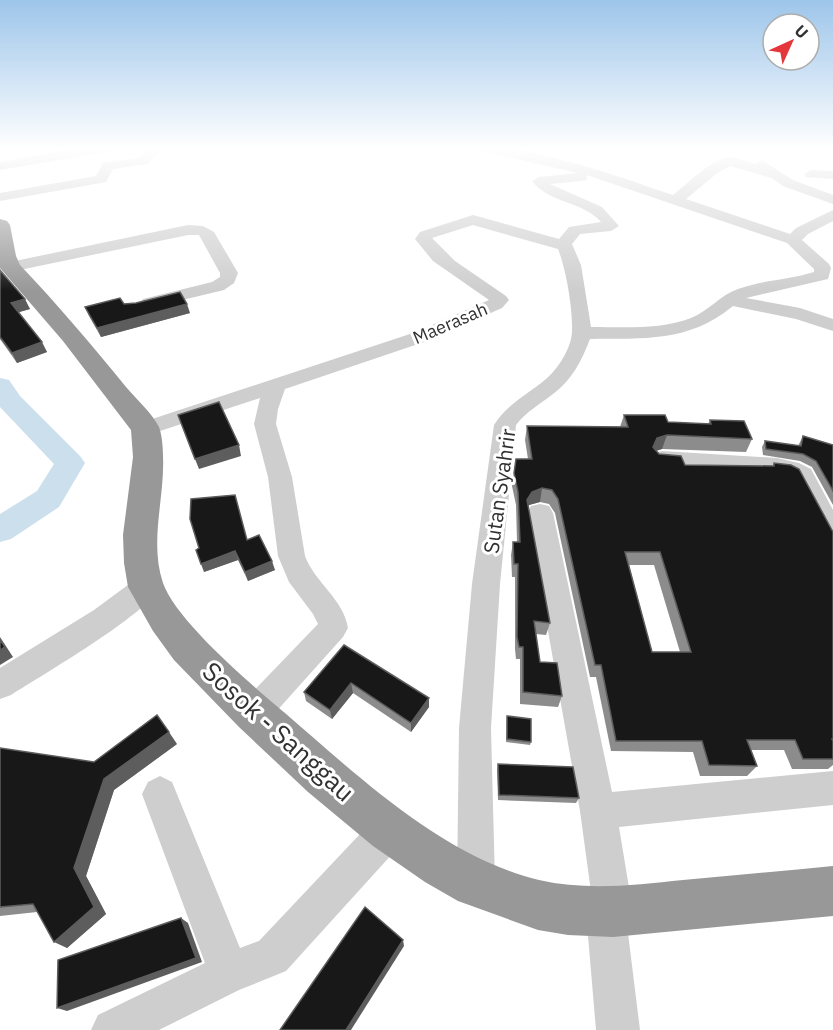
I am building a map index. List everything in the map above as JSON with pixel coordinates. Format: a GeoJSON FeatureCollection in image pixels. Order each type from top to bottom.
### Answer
{"type":"FeatureCollection","features":[{"type":"Feature","properties":{"kind":"highway"},"geometry":{"type":"LineString","coordinates":[[4,251],[145,429]]}},
{"type":"Feature","properties":{"kind":"highway","name":"Sosok - Sanggau"},"geometry":{"type":"LineString","coordinates":[[145,429],[148,457],[140,535],[146,587],[166,620],[188,648],[254,713],[324,776],[390,829],[442,865],[476,883],[538,904],[568,910],[610,912],[833,891]]}},
{"type":"Feature","properties":{"kind":"street"},"geometry":{"type":"LineString","coordinates":[[563,195],[595,209],[611,224],[608,227],[575,230],[562,244],[568,249],[573,265],[582,333],[632,331],[687,325],[708,317],[729,300],[746,291],[822,274],[823,268],[794,242]]}},
{"type":"Feature","properties":{"kind":"street"},"geometry":{"type":"LineString","coordinates":[[661,195],[794,242],[833,264]]}},
{"type":"Feature","properties":{"kind":"street"},"geometry":{"type":"LineString","coordinates":[[676,200],[682,195]]}},
{"type":"Feature","properties":{"kind":"street"},"geometry":{"type":"LineString","coordinates":[[794,242],[802,231],[833,215]]}},
{"type":"Feature","properties":{"kind":"street","name":"Maerasah"},"geometry":{"type":"LineString","coordinates":[[145,429],[423,336],[499,302],[500,300],[494,295],[435,253],[423,239],[426,235],[473,220],[562,244]]}},
{"type":"Feature","properties":{"kind":"street"},"geometry":{"type":"LineString","coordinates":[[4,251],[188,230],[196,230],[208,235],[229,273],[225,283],[139,305]]}},
{"type":"Feature","properties":{"kind":"street"},"geometry":{"type":"LineString","coordinates":[[729,300],[800,314],[833,325]]}},
{"type":"Feature","properties":{"kind":"street","name":"Sutan Syahrir"},"geometry":{"type":"LineString","coordinates":[[476,883],[475,729],[486,584],[505,424],[518,408],[552,385],[566,371],[582,333]]}},
{"type":"Feature","properties":{"kind":"street"},"geometry":{"type":"LineString","coordinates":[[254,713],[333,628],[329,614],[305,584],[289,550],[281,479],[266,425],[266,414],[276,385]]}},
{"type":"Feature","properties":{"kind":"street"},"geometry":{"type":"LineString","coordinates":[[662,459],[777,466],[791,469],[802,475],[833,535]]}},
{"type":"Feature","properties":{"kind":"street"},"geometry":{"type":"LineString","coordinates":[[540,513],[597,811],[610,912],[618,1030]]}},
{"type":"Feature","properties":{"kind":"street"},"geometry":{"type":"LineString","coordinates":[[0,685],[104,619],[146,587]]}},
{"type":"Feature","properties":{"kind":"street"},"geometry":{"type":"LineString","coordinates":[[597,811],[833,788]]}},
{"type":"Feature","properties":{"kind":"street"},"geometry":{"type":"LineString","coordinates":[[160,795],[229,974]]}},
{"type":"Feature","properties":{"kind":"street"},"geometry":{"type":"LineString","coordinates":[[112,1030],[229,974],[272,957],[390,829]]}},
{"type":"Feature","properties":{"kind":"building"},"geometry":{"type":"Polygon","coordinates":[[[0,270],[25,299],[11,303],[42,342],[12,353],[0,337],[0,270]]]}},
{"type":"Feature","properties":{"kind":"building"},"geometry":{"type":"Polygon","coordinates":[[[180,292],[187,304],[97,328],[85,307],[120,298],[124,304],[136,303],[180,292]]]}},
{"type":"Feature","properties":{"kind":"building"},"geometry":{"type":"Polygon","coordinates":[[[219,402],[239,445],[195,459],[178,415],[219,402]]]}},
{"type":"Feature","properties":{"kind":"building"},"geometry":{"type":"Polygon","coordinates":[[[624,415],[665,415],[668,422],[711,424],[710,420],[744,421],[752,439],[667,435],[657,438],[653,447],[659,454],[681,456],[685,465],[774,466],[774,463],[791,465],[799,469],[833,532],[833,759],[803,759],[795,740],[747,740],[757,766],[709,765],[702,741],[616,741],[601,665],[595,665],[558,499],[552,490],[542,488],[532,492],[527,500],[550,623],[534,621],[540,662],[557,663],[562,696],[523,692],[523,647],[519,647],[517,637],[518,564],[514,564],[513,542],[520,542],[518,492],[514,473],[516,459],[532,459],[527,426],[628,427],[624,415]],[[625,552],[652,652],[691,652],[660,552],[625,552]]]}},
{"type":"Feature","properties":{"kind":"building"},"geometry":{"type":"Polygon","coordinates":[[[803,436],[833,445],[833,491],[816,461],[803,454],[766,449],[765,441],[801,446],[803,436]]]}},
{"type":"Feature","properties":{"kind":"building"},"geometry":{"type":"Polygon","coordinates":[[[235,495],[247,540],[259,535],[272,561],[245,572],[235,551],[201,564],[196,550],[199,548],[190,519],[191,499],[235,495]]]}},
{"type":"Feature","properties":{"kind":"building"},"geometry":{"type":"Polygon","coordinates":[[[0,640],[5,647],[0,650],[0,640]]]}},
{"type":"Feature","properties":{"kind":"building"},"geometry":{"type":"Polygon","coordinates":[[[344,645],[429,698],[411,723],[351,683],[330,710],[304,692],[344,645]]]}},
{"type":"Feature","properties":{"kind":"building"},"geometry":{"type":"Polygon","coordinates":[[[157,715],[169,732],[104,779],[74,868],[94,907],[54,942],[33,904],[0,907],[0,748],[94,762],[157,715]]]}},
{"type":"Feature","properties":{"kind":"building"},"geometry":{"type":"Polygon","coordinates":[[[507,716],[531,719],[531,742],[507,739],[507,716]]]}},
{"type":"Feature","properties":{"kind":"building"},"geometry":{"type":"Polygon","coordinates":[[[498,764],[573,767],[579,798],[499,795],[498,764]]]}},
{"type":"Feature","properties":{"kind":"building"},"geometry":{"type":"Polygon","coordinates":[[[365,907],[403,940],[346,1030],[280,1030],[365,907]]]}},
{"type":"Feature","properties":{"kind":"building"},"geometry":{"type":"Polygon","coordinates":[[[181,918],[196,958],[57,1008],[58,960],[181,918]]]}},
{"type":"Feature","properties":{"kind":"waterway"},"geometry":{"type":"LineString","coordinates":[[0,386],[10,402],[70,463],[48,499],[0,530]]}}]}
